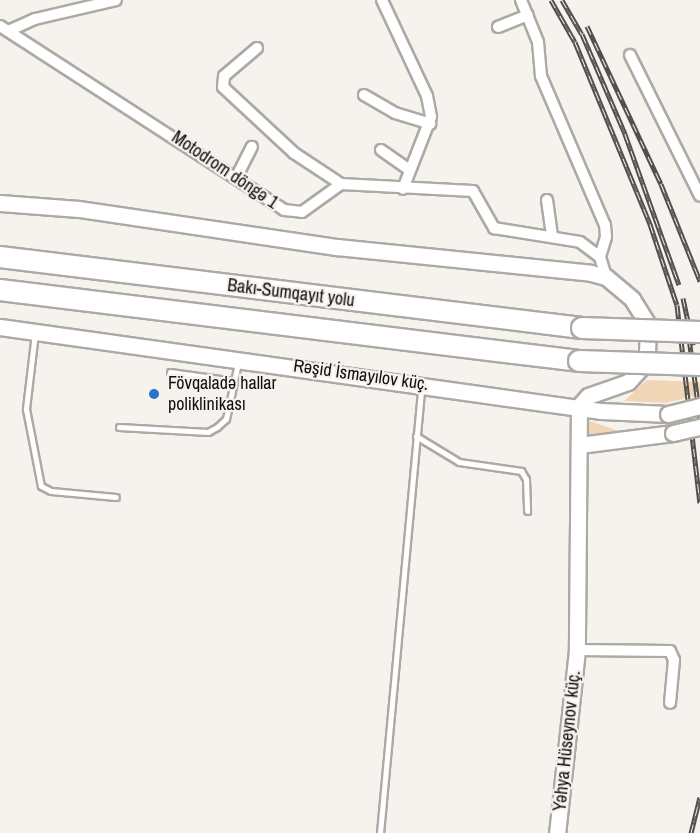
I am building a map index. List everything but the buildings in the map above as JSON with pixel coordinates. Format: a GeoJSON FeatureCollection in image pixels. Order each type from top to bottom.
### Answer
{"type":"FeatureCollection","features":[{"type":"Feature","properties":{"kind":"highway","name":"Bakı-Sumqayıt yolu"},"geometry":{"type":"LineString","coordinates":[[0,257],[582,328],[700,333]]}},
{"type":"Feature","properties":{"kind":"highway","name":"Bakı-Sumqayıt yolu"},"geometry":{"type":"LineString","coordinates":[[0,290],[579,361],[700,365]]}},
{"type":"Feature","properties":{"kind":"street"},"geometry":{"type":"LineString","coordinates":[[4,28],[116,0]]}},
{"type":"Feature","properties":{"kind":"street"},"geometry":{"type":"LineString","coordinates":[[382,0],[427,96],[430,124],[408,169],[403,189]]}},
{"type":"Feature","properties":{"kind":"street"},"geometry":{"type":"LineString","coordinates":[[521,0],[538,42],[541,76],[605,225],[606,237],[600,257],[606,278]]}},
{"type":"Feature","properties":{"kind":"street"},"geometry":{"type":"LineString","coordinates":[[498,27],[528,15]]}},
{"type":"Feature","properties":{"kind":"street","name":"Motodrom döngə 1"},"geometry":{"type":"LineString","coordinates":[[4,28],[295,213],[313,206],[341,184]]}},
{"type":"Feature","properties":{"kind":"street"},"geometry":{"type":"LineString","coordinates":[[256,48],[224,76],[223,87],[294,153],[341,184],[403,189],[473,190],[494,228],[580,242],[600,257]]}},
{"type":"Feature","properties":{"kind":"street"},"geometry":{"type":"LineString","coordinates":[[630,55],[700,196]]}},
{"type":"Feature","properties":{"kind":"street"},"geometry":{"type":"LineString","coordinates":[[364,95],[395,113],[430,124]]}},
{"type":"Feature","properties":{"kind":"street"},"geometry":{"type":"LineString","coordinates":[[237,178],[252,147]]}},
{"type":"Feature","properties":{"kind":"street"},"geometry":{"type":"LineString","coordinates":[[381,150],[408,169]]}},
{"type":"Feature","properties":{"kind":"street"},"geometry":{"type":"LineString","coordinates":[[547,200],[552,236]]}},
{"type":"Feature","properties":{"kind":"street"},"geometry":{"type":"LineString","coordinates":[[0,203],[79,208],[227,233],[606,278],[620,286],[644,315],[650,350],[636,376],[616,388],[588,396],[579,406]]}},
{"type":"Feature","properties":{"kind":"street","name":"Rəşid İsmayılov küç."},"geometry":{"type":"LineString","coordinates":[[0,327],[238,358],[601,411]]}},
{"type":"Feature","properties":{"kind":"street","name":"Yəhya Hüseynov küç."},"geometry":{"type":"LineString","coordinates":[[557,833],[577,650],[579,406]]}},
{"type":"Feature","properties":{"kind":"street"},"geometry":{"type":"LineString","coordinates":[[601,411],[668,414],[700,406]]}},
{"type":"Feature","properties":{"kind":"street"},"geometry":{"type":"LineString","coordinates":[[601,411],[667,434]]}},
{"type":"Feature","properties":{"kind":"street"},"geometry":{"type":"LineString","coordinates":[[579,445],[667,434],[700,427]]}},
{"type":"Feature","properties":{"kind":"street"},"geometry":{"type":"LineString","coordinates":[[577,650],[670,651],[674,660],[670,703]]}},
{"type":"Feature","properties":{"kind":"lane"},"geometry":{"type":"LineString","coordinates":[[35,332],[26,409],[41,486],[51,491],[116,497]]}},
{"type":"Feature","properties":{"kind":"lane"},"geometry":{"type":"LineString","coordinates":[[118,427],[208,432],[226,419],[238,358]]}},
{"type":"Feature","properties":{"kind":"lane"},"geometry":{"type":"LineString","coordinates":[[170,372],[234,381]]}},
{"type":"Feature","properties":{"kind":"lane"},"geometry":{"type":"LineString","coordinates":[[380,833],[422,384]]}},
{"type":"Feature","properties":{"kind":"lane"},"geometry":{"type":"LineString","coordinates":[[416,436],[459,462],[521,471],[526,479],[527,511]]}},
{"type":"Feature","properties":{"kind":"shaded area"},"geometry":{"type":"Polygon","coordinates":[[[647,380],[700,382],[700,395],[665,403],[624,401],[647,380]]]}},
{"type":"Feature","properties":{"kind":"shaded area"},"geometry":{"type":"Polygon","coordinates":[[[584,419],[619,431],[583,435],[584,419]]]}},
{"type":"Feature","properties":{"kind":"railway"},"geometry":{"type":"LineString","coordinates":[[551,0],[575,42],[650,224],[677,305],[700,503]]}},
{"type":"Feature","properties":{"kind":"railway"},"geometry":{"type":"LineString","coordinates":[[562,0],[582,34],[625,134],[679,285]]}},
{"type":"Feature","properties":{"kind":"railway"},"geometry":{"type":"LineString","coordinates":[[587,26],[661,184],[700,281]]}},
{"type":"Feature","properties":{"kind":"railway"},"geometry":{"type":"LineString","coordinates":[[683,298],[693,345]]}},
{"type":"Feature","properties":{"kind":"railway"},"geometry":{"type":"LineString","coordinates":[[689,338],[700,418]]}},
{"type":"Feature","properties":{"kind":"railway"},"geometry":{"type":"LineString","coordinates":[[691,833],[700,797]]}},
{"type":"Feature","properties":{"kind":"place","name":"Fövqaladə hallar poliklinikası"},"geometry":{"type":"Point","coordinates":[154,394]}}]}
